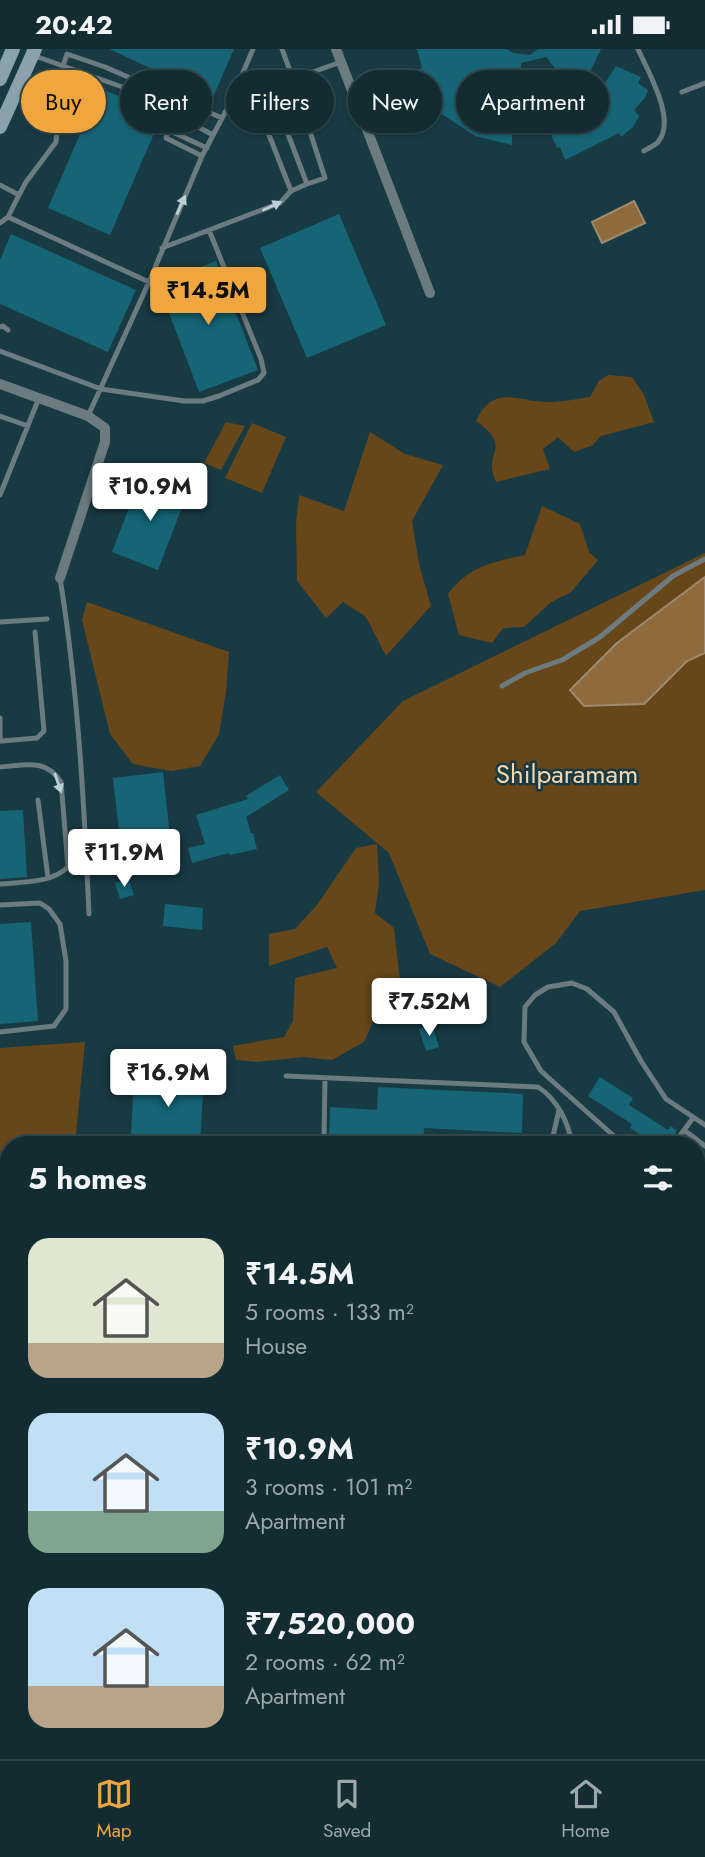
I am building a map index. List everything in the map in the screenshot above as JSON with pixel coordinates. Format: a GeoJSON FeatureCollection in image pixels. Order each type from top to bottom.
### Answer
{"type":"FeatureCollection","features":[{"type":"Feature","properties":{"kind":"main road"},"geometry":{"type":"LineString","coordinates":[[0,79],[13,49]]}},
{"type":"Feature","properties":{"kind":"main road"},"geometry":{"type":"LineString","coordinates":[[0,127],[34,52]]}},
{"type":"Feature","properties":{"kind":"street"},"geometry":{"type":"LineString","coordinates":[[336,49],[430,293]]}},
{"type":"Feature","properties":{"kind":"street"},"geometry":{"type":"LineString","coordinates":[[0,384],[88,416],[104,428],[105,442],[60,578]]}},
{"type":"Feature","properties":{"kind":"lane"},"geometry":{"type":"LineString","coordinates":[[244,70],[253,49]]}},
{"type":"Feature","properties":{"kind":"lane"},"geometry":{"type":"LineString","coordinates":[[282,49],[290,70]]}},
{"type":"Feature","properties":{"kind":"lane"},"geometry":{"type":"LineString","coordinates":[[638,49],[665,114],[666,126],[658,142],[644,151]]}},
{"type":"Feature","properties":{"kind":"lane"},"geometry":{"type":"LineString","coordinates":[[34,52],[63,66],[128,89],[214,135]]}},
{"type":"Feature","properties":{"kind":"lane"},"geometry":{"type":"LineString","coordinates":[[0,223],[8,216],[26,181],[56,142],[63,66],[68,52],[222,118]]}},
{"type":"Feature","properties":{"kind":"lane"},"geometry":{"type":"LineString","coordinates":[[318,70],[341,62]]}},
{"type":"Feature","properties":{"kind":"lane"},"geometry":{"type":"LineString","coordinates":[[682,92],[705,82]]}},
{"type":"Feature","properties":{"kind":"lane"},"geometry":{"type":"LineString","coordinates":[[88,416],[202,156],[226,111]]}},
{"type":"Feature","properties":{"kind":"lane"},"geometry":{"type":"LineString","coordinates":[[202,156],[166,138],[169,130],[207,148]]}},
{"type":"Feature","properties":{"kind":"lane"},"geometry":{"type":"LineString","coordinates":[[268,133],[290,191]]}},
{"type":"Feature","properties":{"kind":"lane"},"geometry":{"type":"LineString","coordinates":[[288,133],[307,184]]}},
{"type":"Feature","properties":{"kind":"lane"},"geometry":{"type":"LineString","coordinates":[[162,247],[280,204],[290,191],[325,178],[310,133]]}},
{"type":"Feature","properties":{"kind":"lane"},"geometry":{"type":"LineString","coordinates":[[0,185],[19,195]]}},
{"type":"Feature","properties":{"kind":"lane"},"geometry":{"type":"LineString","coordinates":[[8,216],[149,282]]}},
{"type":"Feature","properties":{"kind":"lane"},"geometry":{"type":"LineString","coordinates":[[0,351],[101,389],[184,401],[203,401],[258,380],[264,373],[261,359],[209,230]]}},
{"type":"Feature","properties":{"kind":"lane"},"geometry":{"type":"LineString","coordinates":[[0,327],[3,325],[8,330],[0,334]]}},
{"type":"Feature","properties":{"kind":"lane"},"geometry":{"type":"LineString","coordinates":[[0,495],[39,398]]}},
{"type":"Feature","properties":{"kind":"lane"},"geometry":{"type":"LineString","coordinates":[[0,416],[28,426]]}},
{"type":"Feature","properties":{"kind":"lane"},"geometry":{"type":"LineString","coordinates":[[502,686],[562,660],[600,637],[673,576],[705,559]]}},
{"type":"Feature","properties":{"kind":"lane"},"geometry":{"type":"LineString","coordinates":[[60,578],[69,635],[82,767],[89,914]]}},
{"type":"Feature","properties":{"kind":"lane"},"geometry":{"type":"LineString","coordinates":[[0,622],[47,619]]}},
{"type":"Feature","properties":{"kind":"lane"},"geometry":{"type":"LineString","coordinates":[[0,718],[1,741],[37,738],[41,737],[44,731],[35,632]]}},
{"type":"Feature","properties":{"kind":"lane"},"geometry":{"type":"LineString","coordinates":[[0,767],[30,764],[54,771],[61,782],[68,867],[61,874],[48,878],[0,884]]}},
{"type":"Feature","properties":{"kind":"lane"},"geometry":{"type":"LineString","coordinates":[[38,800],[48,878]]}},
{"type":"Feature","properties":{"kind":"lane"},"geometry":{"type":"LineString","coordinates":[[0,905],[40,903],[60,924],[66,961],[66,1009],[54,1026],[0,1032]]}},
{"type":"Feature","properties":{"kind":"lane"},"geometry":{"type":"LineString","coordinates":[[614,1136],[541,1071],[524,1042],[525,1007],[535,995],[548,987],[572,983],[580,986],[614,1012],[666,1099],[705,1125]]}},
{"type":"Feature","properties":{"kind":"lane"},"geometry":{"type":"LineString","coordinates":[[286,1076],[538,1087],[548,1093],[571,1136]]}},
{"type":"Feature","properties":{"kind":"lane"},"geometry":{"type":"LineString","coordinates":[[324,1136],[325,1078]]}},
{"type":"Feature","properties":{"kind":"lane"},"geometry":{"type":"LineString","coordinates":[[553,1136],[559,1110]]}},
{"type":"Feature","properties":{"kind":"lane"},"geometry":{"type":"LineString","coordinates":[[680,1136],[693,1118]]}},
{"type":"Feature","properties":{"kind":"lane"},"geometry":{"type":"LineString","coordinates":[[684,1130],[692,1136]]}},
{"type":"Feature","properties":{"kind":"green space"},"geometry":{"type":"Polygon","coordinates":[[[608,375],[632,377],[644,395],[654,422],[601,436],[593,445],[574,452],[558,437],[543,449],[550,469],[496,482],[492,463],[496,444],[487,430],[476,421],[490,403],[506,397],[550,402],[590,397],[599,381],[608,375]]]}},
{"type":"Feature","properties":{"kind":"green space"},"geometry":{"type":"Polygon","coordinates":[[[226,422],[245,426],[221,470],[204,463],[226,422]]]}},
{"type":"Feature","properties":{"kind":"green space"},"geometry":{"type":"Polygon","coordinates":[[[252,423],[286,437],[262,493],[225,478],[252,423]]]}},
{"type":"Feature","properties":{"kind":"green space"},"geometry":{"type":"Polygon","coordinates":[[[370,432],[405,454],[443,465],[412,521],[419,564],[431,606],[386,656],[366,617],[343,602],[326,618],[297,581],[296,524],[299,495],[344,511],[370,432]]]}},
{"type":"Feature","properties":{"kind":"green space"},"geometry":{"type":"Polygon","coordinates":[[[542,506],[580,524],[589,552],[598,560],[571,592],[550,603],[524,627],[503,628],[492,643],[459,635],[448,594],[473,571],[525,555],[542,506]]]}},
{"type":"Feature","properties":{"kind":"green space","name":"Shilparamam"},"geometry":{"type":"Polygon","coordinates":[[[705,553],[705,890],[580,911],[556,943],[500,987],[430,954],[389,853],[316,792],[403,701],[705,553]]]}},
{"type":"Feature","properties":{"kind":"green space"},"geometry":{"type":"Polygon","coordinates":[[[87,602],[229,652],[219,734],[200,766],[171,771],[133,764],[110,734],[82,620],[87,602]]]}},
{"type":"Feature","properties":{"kind":"green space"},"geometry":{"type":"Polygon","coordinates":[[[377,844],[379,883],[375,913],[394,928],[400,982],[381,1004],[364,1042],[332,1060],[303,1057],[257,1062],[236,1060],[233,1046],[284,1037],[293,1021],[295,978],[337,968],[327,947],[269,966],[269,934],[295,929],[317,905],[356,848],[377,844]]]}},
{"type":"Feature","properties":{"kind":"green space"},"geometry":{"type":"Polygon","coordinates":[[[85,1042],[76,1136],[0,1136],[0,1048],[85,1042]]]}},
{"type":"Feature","properties":{"kind":"shaded area"},"geometry":{"type":"Polygon","coordinates":[[[634,201],[645,223],[602,243],[592,222],[634,201]]]}},
{"type":"Feature","properties":{"kind":"shaded area"},"geometry":{"type":"Polygon","coordinates":[[[705,577],[705,653],[687,661],[644,704],[584,706],[570,690],[617,643],[705,577]]]}},
{"type":"Feature","properties":{"kind":"building"},"geometry":{"type":"Polygon","coordinates":[[[109,49],[234,49],[213,97],[212,70],[154,70],[109,49]]]}},
{"type":"Feature","properties":{"kind":"building"},"geometry":{"type":"Polygon","coordinates":[[[417,49],[507,49],[513,53],[530,55],[538,49],[601,49],[591,70],[556,70],[546,57],[521,63],[521,70],[456,70],[456,123],[442,114],[442,70],[418,70],[422,68],[417,49]]]}},
{"type":"Feature","properties":{"kind":"building"},"geometry":{"type":"Polygon","coordinates":[[[616,66],[641,77],[638,83],[648,90],[645,98],[634,110],[639,116],[633,127],[621,137],[619,133],[565,160],[550,133],[609,133],[609,77],[616,66]]]}},
{"type":"Feature","properties":{"kind":"building"},"geometry":{"type":"Polygon","coordinates":[[[106,91],[120,97],[120,133],[154,133],[110,235],[48,208],[80,133],[106,133],[106,91]]]}},
{"type":"Feature","properties":{"kind":"building"},"geometry":{"type":"Polygon","coordinates":[[[470,133],[510,133],[512,145],[470,133]]]}},
{"type":"Feature","properties":{"kind":"building"},"geometry":{"type":"Polygon","coordinates":[[[339,214],[386,325],[307,358],[260,248],[339,214]]]}},
{"type":"Feature","properties":{"kind":"building"},"geometry":{"type":"Polygon","coordinates":[[[11,234],[136,290],[108,352],[0,304],[0,260],[11,234]]]}},
{"type":"Feature","properties":{"kind":"building"},"geometry":{"type":"Polygon","coordinates":[[[216,261],[258,370],[199,392],[158,284],[216,261]]]}},
{"type":"Feature","properties":{"kind":"building"},"geometry":{"type":"Polygon","coordinates":[[[141,476],[187,494],[158,570],[112,552],[141,476]]]}},
{"type":"Feature","properties":{"kind":"building"},"geometry":{"type":"Polygon","coordinates":[[[163,772],[170,836],[120,841],[113,778],[163,772]]]}},
{"type":"Feature","properties":{"kind":"building"},"geometry":{"type":"Polygon","coordinates":[[[280,775],[289,790],[246,817],[257,849],[192,863],[188,848],[205,844],[196,815],[248,799],[246,796],[280,775]]]}},
{"type":"Feature","properties":{"kind":"building"},"geometry":{"type":"Polygon","coordinates":[[[23,810],[27,877],[0,879],[0,811],[23,810]]]}},
{"type":"Feature","properties":{"kind":"building"},"geometry":{"type":"Polygon","coordinates":[[[129,879],[134,895],[120,899],[115,883],[129,879]]]}},
{"type":"Feature","properties":{"kind":"building"},"geometry":{"type":"Polygon","coordinates":[[[165,904],[203,908],[202,930],[163,926],[165,904]]]}},
{"type":"Feature","properties":{"kind":"building"},"geometry":{"type":"Polygon","coordinates":[[[31,922],[38,1021],[0,1024],[0,924],[31,922]]]}},
{"type":"Feature","properties":{"kind":"building"},"geometry":{"type":"Polygon","coordinates":[[[432,1025],[439,1047],[426,1051],[419,1029],[432,1025]]]}},
{"type":"Feature","properties":{"kind":"building"},"geometry":{"type":"Polygon","coordinates":[[[134,1072],[204,1076],[201,1136],[131,1136],[134,1072]]]}},
{"type":"Feature","properties":{"kind":"building"},"geometry":{"type":"Polygon","coordinates":[[[600,1077],[633,1098],[629,1105],[668,1130],[671,1126],[677,1131],[674,1136],[643,1136],[630,1128],[632,1124],[588,1096],[600,1077]]]}},
{"type":"Feature","properties":{"kind":"building"},"geometry":{"type":"Polygon","coordinates":[[[378,1087],[523,1094],[522,1133],[424,1128],[424,1136],[329,1136],[330,1107],[377,1110],[378,1087]]]}}]}
